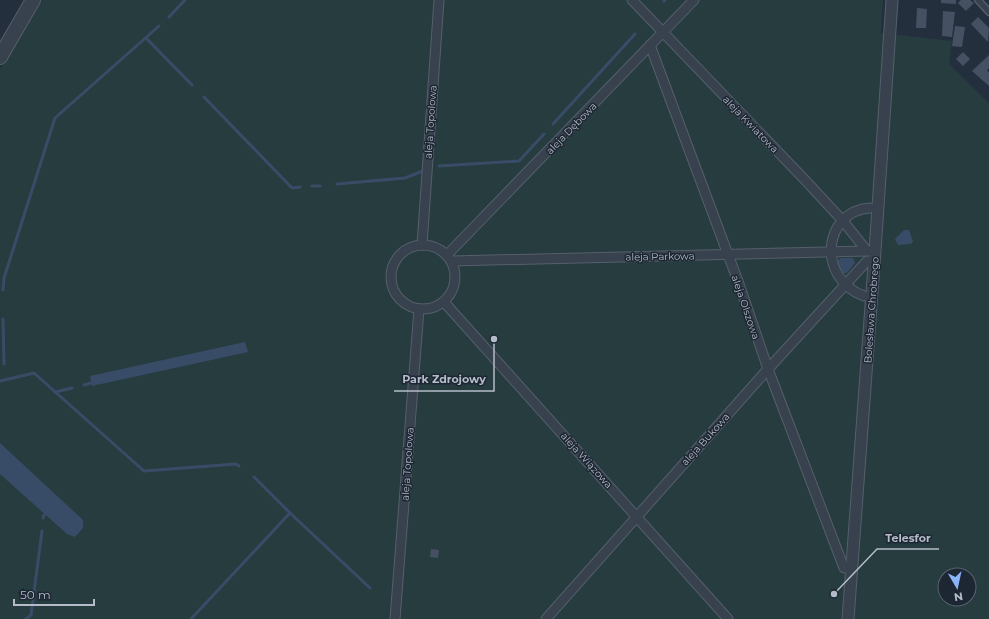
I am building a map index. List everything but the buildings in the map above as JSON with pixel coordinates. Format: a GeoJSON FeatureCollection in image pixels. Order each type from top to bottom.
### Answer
{"type":"FeatureCollection","features":[{"type":"Feature","properties":{"kind":"street"},"geometry":{"type":"LineString","coordinates":[[0,57],[33,0]]}},
{"type":"Feature","properties":{"kind":"street","name":"aleja Topolowa"},"geometry":{"type":"LineString","coordinates":[[422,245],[438,0]]}},
{"type":"Feature","properties":{"kind":"street","name":"aleja Kwiatowa"},"geometry":{"type":"LineString","coordinates":[[632,0],[843,221],[867,251]]}},
{"type":"Feature","properties":{"kind":"street","name":"aleja Dębowa"},"geometry":{"type":"LineString","coordinates":[[450,258],[694,0]]}},
{"type":"Feature","properties":{"kind":"street","name":"Bolesława Chrobrego"},"geometry":{"type":"LineString","coordinates":[[848,619],[876,251],[892,0]]}},
{"type":"Feature","properties":{"kind":"street","name":"aleja Olszowa"},"geometry":{"type":"LineString","coordinates":[[650,45],[728,255],[768,369],[844,568]]}},
{"type":"Feature","properties":{"kind":"street"},"geometry":{"type":"LineString","coordinates":[[864,296],[845,285],[834,270],[831,252],[834,236],[843,221],[856,212],[870,208]]}},
{"type":"Feature","properties":{"kind":"street"},"geometry":{"type":"LineString","coordinates":[[422,245],[436,248],[450,258],[456,279],[450,295],[444,302],[428,309],[419,309],[401,301],[395,294],[391,278],[393,265],[400,254],[414,246],[422,245]]}},
{"type":"Feature","properties":{"kind":"street","name":"aleja Parkowa"},"geometry":{"type":"LineString","coordinates":[[450,258],[728,255],[867,251]]}},
{"type":"Feature","properties":{"kind":"street","name":"aleja Bukowa"},"geometry":{"type":"LineString","coordinates":[[546,619],[768,369],[867,261]]}},
{"type":"Feature","properties":{"kind":"street","name":"aleja Wiązowa"},"geometry":{"type":"LineString","coordinates":[[444,302],[728,619]]}},
{"type":"Feature","properties":{"kind":"street","name":"aleja Topolowa"},"geometry":{"type":"LineString","coordinates":[[395,619],[419,309]]}},
{"type":"Feature","properties":{"kind":"lane"},"geometry":{"type":"LineString","coordinates":[[978,0],[989,12]]}},
{"type":"Feature","properties":{"kind":"green space"},"geometry":{"type":"Polygon","coordinates":[[[41,0],[883,0],[881,33],[952,41],[949,64],[989,103],[989,619],[0,619],[0,69],[41,0]]]}},
{"type":"Feature","properties":{"kind":"water"},"geometry":{"type":"Polygon","coordinates":[[[904,230],[909,230],[913,241],[911,244],[898,245],[895,239],[904,230]]]}},
{"type":"Feature","properties":{"kind":"water"},"geometry":{"type":"Polygon","coordinates":[[[840,258],[853,258],[855,263],[847,273],[843,273],[837,262],[840,258]]]}},
{"type":"Feature","properties":{"kind":"water"},"geometry":{"type":"Polygon","coordinates":[[[245,342],[248,352],[92,386],[90,376],[245,342]]]}},
{"type":"Feature","properties":{"kind":"water"},"geometry":{"type":"Polygon","coordinates":[[[0,443],[83,520],[83,528],[75,537],[67,534],[0,474],[0,443]]]}},
{"type":"Feature","properties":{"kind":"waterway"},"geometry":{"type":"LineString","coordinates":[[169,17],[185,0]]}},
{"type":"Feature","properties":{"kind":"waterway"},"geometry":{"type":"LineString","coordinates":[[3,290],[4,278],[55,118],[159,26]]}},
{"type":"Feature","properties":{"kind":"waterway"},"geometry":{"type":"LineString","coordinates":[[553,124],[635,34]]}},
{"type":"Feature","properties":{"kind":"waterway"},"geometry":{"type":"LineString","coordinates":[[146,38],[192,85]]}},
{"type":"Feature","properties":{"kind":"waterway"},"geometry":{"type":"LineString","coordinates":[[204,97],[292,188],[300,187]]}},
{"type":"Feature","properties":{"kind":"waterway"},"geometry":{"type":"LineString","coordinates":[[439,166],[519,161],[544,134]]}},
{"type":"Feature","properties":{"kind":"waterway"},"geometry":{"type":"LineString","coordinates":[[337,184],[405,178],[423,171]]}},
{"type":"Feature","properties":{"kind":"waterway"},"geometry":{"type":"LineString","coordinates":[[312,186],[320,186]]}},
{"type":"Feature","properties":{"kind":"waterway"},"geometry":{"type":"LineString","coordinates":[[3,319],[4,364]]}},
{"type":"Feature","properties":{"kind":"waterway"},"geometry":{"type":"LineString","coordinates":[[0,381],[34,373],[144,471],[236,464],[239,466]]}},
{"type":"Feature","properties":{"kind":"waterway"},"geometry":{"type":"LineString","coordinates":[[84,385],[91,383]]}},
{"type":"Feature","properties":{"kind":"waterway"},"geometry":{"type":"LineString","coordinates":[[55,392],[72,388]]}},
{"type":"Feature","properties":{"kind":"waterway"},"geometry":{"type":"LineString","coordinates":[[191,619],[290,513],[254,477]]}},
{"type":"Feature","properties":{"kind":"waterway"},"geometry":{"type":"LineString","coordinates":[[290,513],[370,588]]}},
{"type":"Feature","properties":{"kind":"waterway"},"geometry":{"type":"LineString","coordinates":[[26,619],[31,615],[42,531]]}},
{"type":"Feature","properties":{"kind":"place","name":"Park Zdrojowy"},"geometry":{"type":"Point","coordinates":[494,339]}},
{"type":"Feature","properties":{"kind":"place","name":"Telesfor"},"geometry":{"type":"Point","coordinates":[834,594]}}]}
